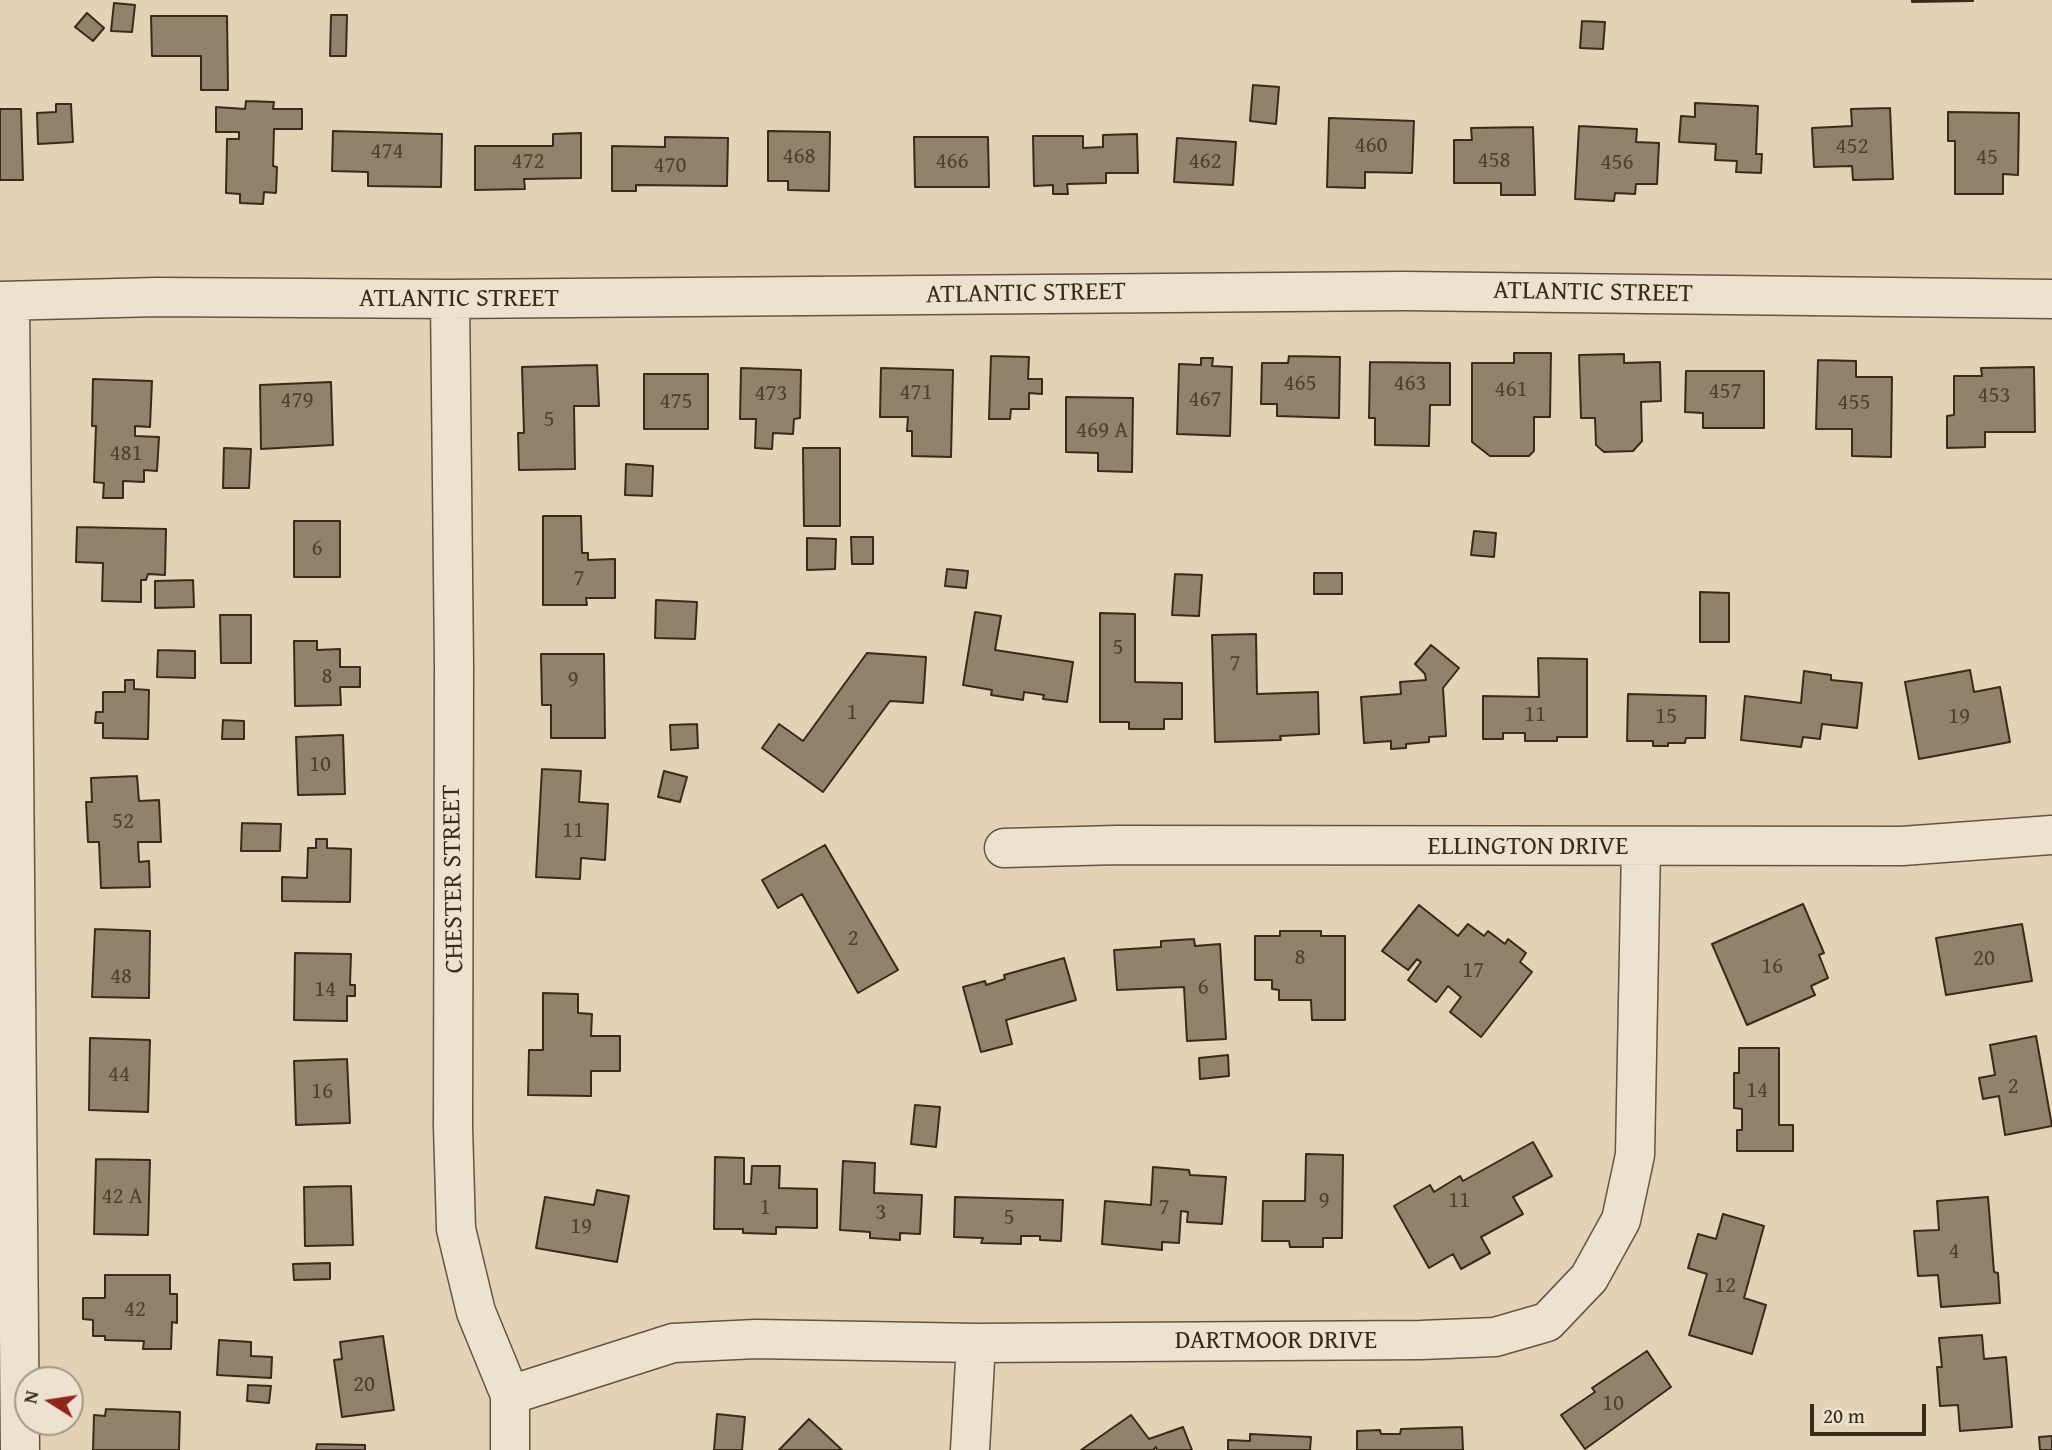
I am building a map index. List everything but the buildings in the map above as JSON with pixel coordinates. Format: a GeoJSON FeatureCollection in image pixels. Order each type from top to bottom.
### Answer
{"type":"FeatureCollection","features":[{"type":"Feature","properties":{"kind":"street","name":"ATLANTIC STREET"},"geometry":{"type":"LineString","coordinates":[[5,301],[1404,291],[2052,299]]}},
{"type":"Feature","properties":{"kind":"street","name":"CHESTER STREET"},"geometry":{"type":"LineString","coordinates":[[450,299],[454,666],[453,1126],[456,1229],[476,1312],[510,1395],[510,1450]]}},
{"type":"Feature","properties":{"kind":"street"},"geometry":{"type":"LineString","coordinates":[[5,301],[20,1450]]}},
{"type":"Feature","properties":{"kind":"street","name":"ELLINGTON DRIVE"},"geometry":{"type":"LineString","coordinates":[[1004,848],[1117,845],[1902,846],[2052,835]]}},
{"type":"Feature","properties":{"kind":"street","name":"DARTMOOR DRIVE"},"geometry":{"type":"LineString","coordinates":[[510,1395],[673,1343],[756,1339],[976,1343],[1482,1338],[1547,1322],[1589,1278],[1621,1220],[1635,1155],[1641,847]]}},
{"type":"Feature","properties":{"kind":"street"},"geometry":{"type":"LineString","coordinates":[[970,1450],[976,1343]]}}]}
